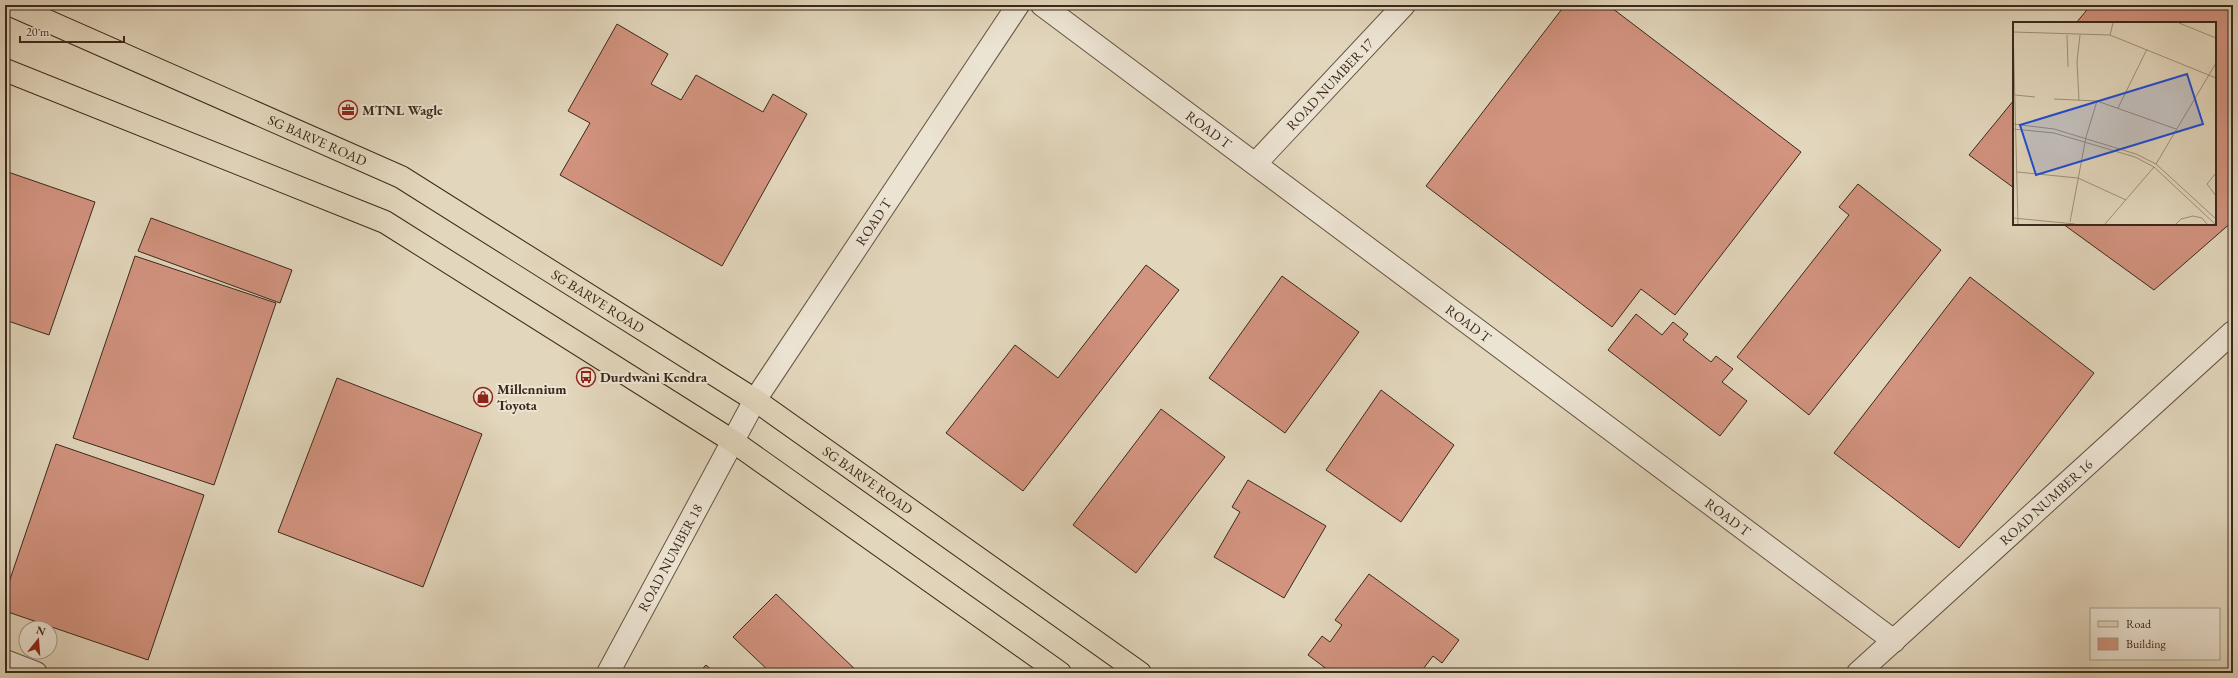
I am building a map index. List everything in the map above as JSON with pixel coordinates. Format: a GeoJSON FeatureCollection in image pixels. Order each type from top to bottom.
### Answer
{"type":"FeatureCollection","features":[{"type":"Feature","properties":{"kind":"main road","name":"SG BARVE ROAD"},"geometry":{"type":"LineString","coordinates":[[11,5],[401,177],[755,400],[1140,673]]}},
{"type":"Feature","properties":{"kind":"main road"},"geometry":{"type":"LineString","coordinates":[[5,70],[385,222],[734,442],[1060,673]]}},
{"type":"Feature","properties":{"kind":"street","name":"ROAD T"},"geometry":{"type":"LineString","coordinates":[[734,442],[755,400],[1018,5]]}},
{"type":"Feature","properties":{"kind":"street","name":"ROAD T"},"geometry":{"type":"LineString","coordinates":[[1042,5],[1256,163],[1894,641]]}},
{"type":"Feature","properties":{"kind":"street","name":"ROAD NUMBER 17"},"geometry":{"type":"LineString","coordinates":[[1256,163],[1404,5]]}},
{"type":"Feature","properties":{"kind":"street","name":"ROAD NUMBER 16"},"geometry":{"type":"LineString","coordinates":[[1858,673],[2233,332]]}},
{"type":"Feature","properties":{"kind":"street","name":"ROAD NUMBER 18"},"geometry":{"type":"LineString","coordinates":[[608,673],[734,442]]}},
{"type":"Feature","properties":{"kind":"street"},"geometry":{"type":"LineString","coordinates":[[5,661],[36,673]]}},
{"type":"Feature","properties":{"kind":"building"},"geometry":{"type":"Polygon","coordinates":[[[1565,5],[1608,5],[1801,152],[1675,315],[1641,289],[1612,327],[1426,186],[1565,5]]]}},
{"type":"Feature","properties":{"kind":"building"},"geometry":{"type":"Polygon","coordinates":[[[2091,5],[2233,5],[2233,221],[2154,290],[2064,225],[2216,225],[2216,22],[2077,22],[2091,5]]]}},
{"type":"Feature","properties":{"kind":"building"},"geometry":{"type":"Polygon","coordinates":[[[617,24],[668,54],[651,84],[681,100],[696,75],[763,112],[773,94],[807,114],[722,266],[560,175],[590,123],[568,111],[617,24]]]}},
{"type":"Feature","properties":{"kind":"building"},"geometry":{"type":"Polygon","coordinates":[[[2013,101],[2013,187],[1969,155],[2013,101]]]}},
{"type":"Feature","properties":{"kind":"building"},"geometry":{"type":"Polygon","coordinates":[[[5,171],[95,202],[49,335],[5,320],[5,171]]]}},
{"type":"Feature","properties":{"kind":"building"},"geometry":{"type":"Polygon","coordinates":[[[1858,184],[1941,250],[1809,415],[1737,357],[1849,215],[1839,207],[1858,184]]]}},
{"type":"Feature","properties":{"kind":"building"},"geometry":{"type":"Polygon","coordinates":[[[151,218],[292,270],[280,303],[138,251],[151,218]]]}},
{"type":"Feature","properties":{"kind":"building"},"geometry":{"type":"Polygon","coordinates":[[[135,256],[276,303],[214,485],[73,438],[135,256]]]}},
{"type":"Feature","properties":{"kind":"building"},"geometry":{"type":"Polygon","coordinates":[[[1146,265],[1179,290],[1023,491],[946,433],[1015,345],[1058,378],[1146,265]]]}},
{"type":"Feature","properties":{"kind":"building"},"geometry":{"type":"Polygon","coordinates":[[[1282,276],[1359,332],[1285,433],[1209,378],[1282,276]]]}},
{"type":"Feature","properties":{"kind":"building"},"geometry":{"type":"Polygon","coordinates":[[[1970,277],[2094,373],[1959,548],[1834,453],[1970,277]]]}},
{"type":"Feature","properties":{"kind":"building"},"geometry":{"type":"Polygon","coordinates":[[[1636,314],[1662,335],[1673,322],[1688,334],[1683,340],[1711,362],[1716,356],[1733,369],[1722,382],[1747,401],[1720,436],[1608,350],[1636,314]]]}},
{"type":"Feature","properties":{"kind":"building"},"geometry":{"type":"Polygon","coordinates":[[[337,378],[482,434],[423,587],[278,532],[337,378]]]}},
{"type":"Feature","properties":{"kind":"building"},"geometry":{"type":"Polygon","coordinates":[[[1381,390],[1454,445],[1401,522],[1326,470],[1381,390]]]}},
{"type":"Feature","properties":{"kind":"building"},"geometry":{"type":"Polygon","coordinates":[[[1161,409],[1225,457],[1136,573],[1073,525],[1161,409]]]}},
{"type":"Feature","properties":{"kind":"building"},"geometry":{"type":"Polygon","coordinates":[[[56,444],[204,495],[148,660],[58,629],[58,620],[31,620],[5,611],[5,594],[56,444]]]}},
{"type":"Feature","properties":{"kind":"building"},"geometry":{"type":"Polygon","coordinates":[[[1248,480],[1326,526],[1284,598],[1214,557],[1240,512],[1232,507],[1248,480]]]}},
{"type":"Feature","properties":{"kind":"building"},"geometry":{"type":"Polygon","coordinates":[[[1369,574],[1459,640],[1442,663],[1433,656],[1420,673],[1332,673],[1308,655],[1322,636],[1330,642],[1342,625],[1335,620],[1369,574]]]}},
{"type":"Feature","properties":{"kind":"building"},"geometry":{"type":"Polygon","coordinates":[[[776,594],[859,673],[771,673],[733,637],[776,594]]]}},
{"type":"Feature","properties":{"kind":"building"},"geometry":{"type":"Polygon","coordinates":[[[706,665],[715,673],[698,673],[706,665]]]}},
{"type":"Feature","properties":{"kind":"place","name":"MTNL Wagle"},"geometry":{"type":"Point","coordinates":[348,110]}},
{"type":"Feature","properties":{"kind":"place","name":"Durdwani Kendra"},"geometry":{"type":"Point","coordinates":[586,377]}},
{"type":"Feature","properties":{"kind":"place","name":"Millennium Toyota"},"geometry":{"type":"Point","coordinates":[483,397]}}]}
